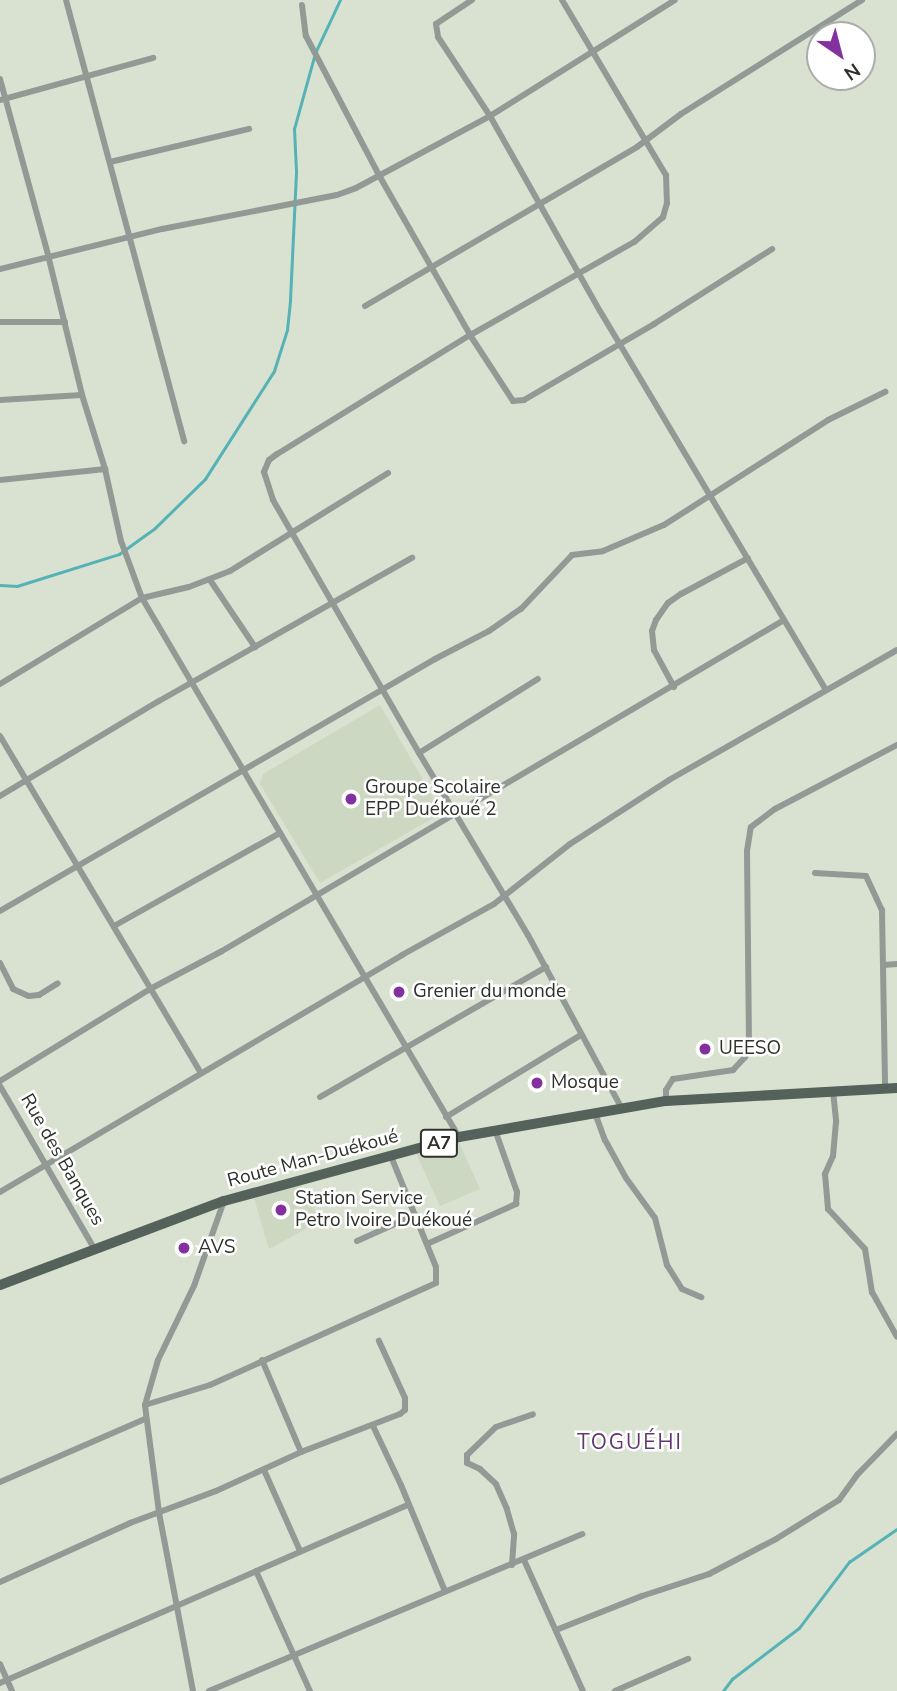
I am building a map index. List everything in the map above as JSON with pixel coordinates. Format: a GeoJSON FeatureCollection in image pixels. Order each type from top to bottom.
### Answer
{"type":"FeatureCollection","features":[{"type":"Feature","properties":{"kind":"main road","name":"Route Man-Duékoué"},"geometry":{"type":"LineString","coordinates":[[0,1285],[224,1201],[292,1180],[459,1137],[666,1101],[897,1088]]}},
{"type":"Feature","properties":{"kind":"street"},"geometry":{"type":"LineString","coordinates":[[66,0],[89,77],[184,441]]}},
{"type":"Feature","properties":{"kind":"street"},"geometry":{"type":"LineString","coordinates":[[472,0],[436,24],[447,52],[491,116],[580,273],[826,690]]}},
{"type":"Feature","properties":{"kind":"street"},"geometry":{"type":"LineString","coordinates":[[562,0],[595,52],[628,116],[668,181],[663,217],[634,242],[470,335],[269,460],[264,472],[267,487],[291,531],[419,754],[506,896],[622,1109]]}},
{"type":"Feature","properties":{"kind":"street"},"geometry":{"type":"LineString","coordinates":[[0,269],[129,236],[337,195],[380,177],[491,116],[675,0]]}},
{"type":"Feature","properties":{"kind":"street"},"geometry":{"type":"LineString","coordinates":[[365,306],[645,140],[862,0]]}},
{"type":"Feature","properties":{"kind":"street"},"geometry":{"type":"LineString","coordinates":[[302,5],[306,36],[380,177],[470,335],[505,390],[516,402],[621,343],[728,279],[772,249]]}},
{"type":"Feature","properties":{"kind":"street"},"geometry":{"type":"LineString","coordinates":[[3,99],[153,58]]}},
{"type":"Feature","properties":{"kind":"street"},"geometry":{"type":"LineString","coordinates":[[0,79],[3,99],[48,255],[82,395],[105,469],[121,541],[142,598],[367,976],[459,1137]]}},
{"type":"Feature","properties":{"kind":"street"},"geometry":{"type":"LineString","coordinates":[[110,162],[249,129]]}},
{"type":"Feature","properties":{"kind":"street"},"geometry":{"type":"LineString","coordinates":[[0,322],[65,322]]}},
{"type":"Feature","properties":{"kind":"street"},"geometry":{"type":"LineString","coordinates":[[0,911],[506,621],[572,555],[603,551],[664,525],[828,420],[885,392]]}},
{"type":"Feature","properties":{"kind":"street"},"geometry":{"type":"LineString","coordinates":[[0,400],[82,395]]}},
{"type":"Feature","properties":{"kind":"street"},"geometry":{"type":"LineString","coordinates":[[0,480],[105,469]]}},
{"type":"Feature","properties":{"kind":"street"},"geometry":{"type":"LineString","coordinates":[[0,684],[142,598],[210,580],[388,473]]}},
{"type":"Feature","properties":{"kind":"street"},"geometry":{"type":"LineString","coordinates":[[0,796],[412,558]]}},
{"type":"Feature","properties":{"kind":"street"},"geometry":{"type":"LineString","coordinates":[[674,687],[654,650],[652,631],[656,620],[668,603],[681,594],[748,558]]}},
{"type":"Feature","properties":{"kind":"street"},"geometry":{"type":"LineString","coordinates":[[210,580],[255,647]]}},
{"type":"Feature","properties":{"kind":"street"},"geometry":{"type":"LineString","coordinates":[[0,1086],[150,989],[674,687],[784,620]]}},
{"type":"Feature","properties":{"kind":"street"},"geometry":{"type":"LineString","coordinates":[[0,1192],[506,896],[603,822],[897,650]]}},
{"type":"Feature","properties":{"kind":"street"},"geometry":{"type":"LineString","coordinates":[[419,754],[538,679]]}},
{"type":"Feature","properties":{"kind":"street"},"geometry":{"type":"LineString","coordinates":[[0,736],[201,1073]]}},
{"type":"Feature","properties":{"kind":"street"},"geometry":{"type":"LineString","coordinates":[[666,1101],[666,1090],[673,1079],[733,1070],[745,1057],[749,1044],[747,851],[751,827],[775,809],[897,745]]}},
{"type":"Feature","properties":{"kind":"street"},"geometry":{"type":"LineString","coordinates":[[114,926],[280,833]]}},
{"type":"Feature","properties":{"kind":"street"},"geometry":{"type":"LineString","coordinates":[[815,873],[866,876],[881,910],[885,1088]]}},
{"type":"Feature","properties":{"kind":"street"},"geometry":{"type":"LineString","coordinates":[[0,963],[13,989],[29,996],[38,995],[58,983]]}},
{"type":"Feature","properties":{"kind":"street"},"geometry":{"type":"LineString","coordinates":[[883,965],[897,964]]}},
{"type":"Feature","properties":{"kind":"street"},"geometry":{"type":"LineString","coordinates":[[320,1097],[546,967]]}},
{"type":"Feature","properties":{"kind":"street"},"geometry":{"type":"LineString","coordinates":[[446,1117],[582,1035]]}},
{"type":"Feature","properties":{"kind":"street","name":"Rue des Banques"},"geometry":{"type":"LineString","coordinates":[[0,1086],[95,1250]]}},
{"type":"Feature","properties":{"kind":"street"},"geometry":{"type":"LineString","coordinates":[[833,1090],[836,1122],[833,1156],[825,1174],[828,1209],[865,1249],[872,1292],[897,1337]]}},
{"type":"Feature","properties":{"kind":"street"},"geometry":{"type":"LineString","coordinates":[[595,1113],[626,1178],[656,1218],[667,1265],[682,1289],[701,1297]]}},
{"type":"Feature","properties":{"kind":"street"},"geometry":{"type":"LineString","coordinates":[[428,1244],[516,1204],[517,1192],[495,1130]]}},
{"type":"Feature","properties":{"kind":"street"},"geometry":{"type":"LineString","coordinates":[[145,1405],[188,1393],[436,1283],[438,1273],[428,1244],[391,1156]]}},
{"type":"Feature","properties":{"kind":"street"},"geometry":{"type":"LineString","coordinates":[[193,1691],[159,1512],[145,1405],[159,1360],[194,1286],[224,1201]]}},
{"type":"Feature","properties":{"kind":"street"},"geometry":{"type":"LineString","coordinates":[[357,1241],[415,1215]]}},
{"type":"Feature","properties":{"kind":"street"},"geometry":{"type":"LineString","coordinates":[[0,1582],[159,1512],[264,1471],[301,1452],[400,1414],[406,1406],[379,1341]]}},
{"type":"Feature","properties":{"kind":"street"},"geometry":{"type":"LineString","coordinates":[[262,1360],[301,1452]]}},
{"type":"Feature","properties":{"kind":"street"},"geometry":{"type":"LineString","coordinates":[[512,1565],[514,1534],[507,1509],[495,1484],[480,1469],[467,1463],[467,1455],[496,1427],[533,1414]]}},
{"type":"Feature","properties":{"kind":"street"},"geometry":{"type":"LineString","coordinates":[[0,1482],[145,1419]]}},
{"type":"Feature","properties":{"kind":"street"},"geometry":{"type":"LineString","coordinates":[[373,1426],[445,1591]]}},
{"type":"Feature","properties":{"kind":"street"},"geometry":{"type":"LineString","coordinates":[[556,1630],[642,1596],[709,1574],[776,1539],[839,1500],[858,1474],[897,1434]]}},
{"type":"Feature","properties":{"kind":"street"},"geometry":{"type":"LineString","coordinates":[[264,1471],[300,1551]]}},
{"type":"Feature","properties":{"kind":"street"},"geometry":{"type":"LineString","coordinates":[[4,1682],[409,1504]]}},
{"type":"Feature","properties":{"kind":"street"},"geometry":{"type":"LineString","coordinates":[[209,1691],[582,1534]]}},
{"type":"Feature","properties":{"kind":"street"},"geometry":{"type":"LineString","coordinates":[[524,1560],[583,1691]]}},
{"type":"Feature","properties":{"kind":"street"},"geometry":{"type":"LineString","coordinates":[[256,1571],[310,1691]]}},
{"type":"Feature","properties":{"kind":"street"},"geometry":{"type":"LineString","coordinates":[[615,1691],[688,1659]]}},
{"type":"Feature","properties":{"kind":"street"},"geometry":{"type":"LineString","coordinates":[[0,1664],[4,1682],[12,1691]]}},
{"type":"Feature","properties":{"kind":"shaded area","name":"Groupe Scolaire EPP Duékoué 2"},"geometry":{"type":"Polygon","coordinates":[[[380,705],[442,813],[320,883],[260,784],[263,774],[380,705]]]}},
{"type":"Feature","properties":{"kind":"shaded area"},"geometry":{"type":"Polygon","coordinates":[[[459,1142],[480,1189],[440,1206],[415,1151],[459,1142]]]}},
{"type":"Feature","properties":{"kind":"shaded area"},"geometry":{"type":"Polygon","coordinates":[[[299,1182],[320,1221],[269,1249],[254,1198],[299,1182]]]}},
{"type":"Feature","properties":{"kind":"waterway"},"geometry":{"type":"LineString","coordinates":[[316,51],[340,0]]}},
{"type":"Feature","properties":{"kind":"waterway"},"geometry":{"type":"LineString","coordinates":[[0,585],[17,586],[119,554],[155,528],[205,479],[274,371],[287,330],[290,300],[296,171],[294,129],[314,57]]}},
{"type":"Feature","properties":{"kind":"waterway"},"geometry":{"type":"LineString","coordinates":[[723,1691],[732,1679],[799,1628],[849,1562],[897,1529]]}},
{"type":"Feature","properties":{"kind":"place","name":"Groupe Scolaire EPP Duékoué 2"},"geometry":{"type":"Point","coordinates":[351,799]}},
{"type":"Feature","properties":{"kind":"place","name":"Grenier du monde"},"geometry":{"type":"Point","coordinates":[399,992]}},
{"type":"Feature","properties":{"kind":"place","name":"UEESO"},"geometry":{"type":"Point","coordinates":[705,1049]}},
{"type":"Feature","properties":{"kind":"place","name":"Mosque"},"geometry":{"type":"Point","coordinates":[537,1083]}},
{"type":"Feature","properties":{"kind":"place","name":"Station Service Petro Ivoire Duékoué"},"geometry":{"type":"Point","coordinates":[281,1210]}},
{"type":"Feature","properties":{"kind":"place","name":"AVS"},"geometry":{"type":"Point","coordinates":[184,1248]}},
{"type":"Feature","properties":{"kind":"district","name":"TOGUÉHI"},"geometry":{"type":"Point","coordinates":[630,1442]}}]}
